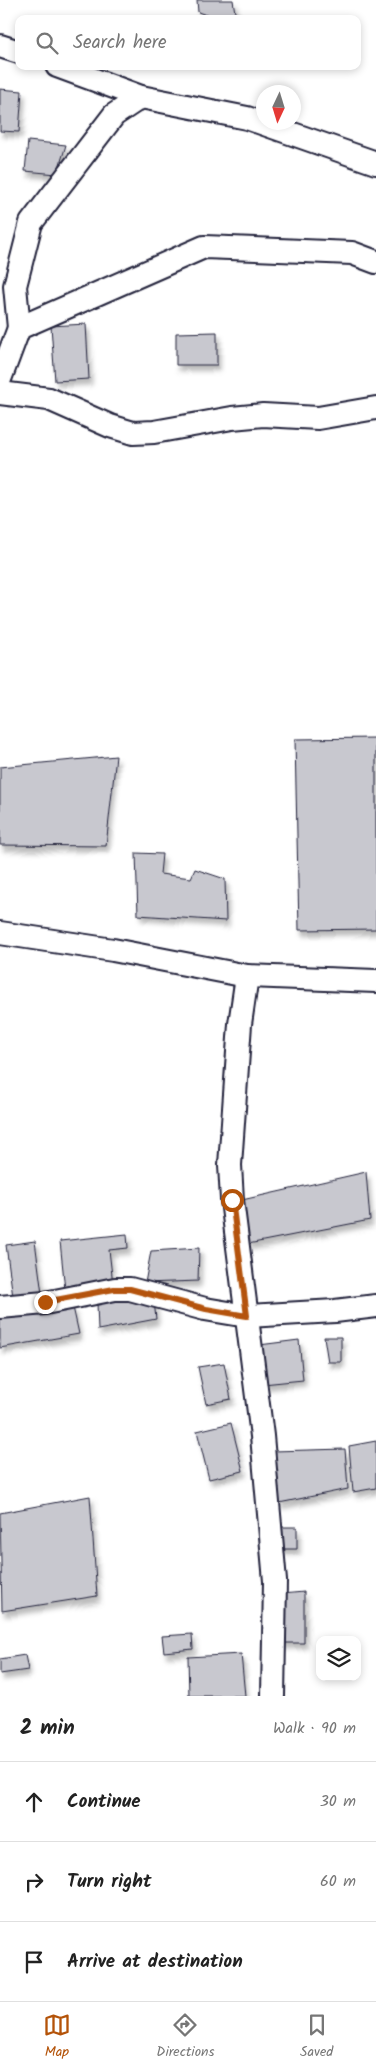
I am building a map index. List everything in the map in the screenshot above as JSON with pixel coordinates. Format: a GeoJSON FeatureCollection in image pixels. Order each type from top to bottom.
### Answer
{"type":"FeatureCollection","features":[{"type":"Feature","properties":{"kind":"street"},"geometry":{"type":"LineString","coordinates":[[0,46],[15,51]]}},
{"type":"Feature","properties":{"kind":"street"},"geometry":{"type":"LineString","coordinates":[[68,70],[141,98],[247,118],[376,163]]}},
{"type":"Feature","properties":{"kind":"street"},"geometry":{"type":"LineString","coordinates":[[0,379],[19,328],[15,286],[31,223],[114,115],[141,98]]}},
{"type":"Feature","properties":{"kind":"street"},"geometry":{"type":"LineString","coordinates":[[19,328],[204,247],[352,253],[376,262]]}},
{"type":"Feature","properties":{"kind":"street"},"geometry":{"type":"LineString","coordinates":[[0,393],[49,398],[110,426],[133,433],[154,432],[232,418],[263,415],[318,418],[376,408]]}},
{"type":"Feature","properties":{"kind":"street"},"geometry":{"type":"LineString","coordinates":[[0,933],[113,950],[248,976],[376,981]]}},
{"type":"Feature","properties":{"kind":"street"},"geometry":{"type":"LineString","coordinates":[[248,976],[240,1024],[230,1165],[232,1200],[262,1436],[275,1581],[273,1696]]}},
{"type":"Feature","properties":{"kind":"street"},"geometry":{"type":"LineString","coordinates":[[0,1307],[45,1302],[114,1289],[130,1289],[206,1309],[247,1316],[335,1311],[376,1306]]}},
{"type":"Feature","properties":{"kind":"building"},"geometry":{"type":"Polygon","coordinates":[[[197,0],[233,0],[235,15],[206,15],[198,12],[197,0]]]}},
{"type":"Feature","properties":{"kind":"building"},"geometry":{"type":"Polygon","coordinates":[[[0,89],[22,91],[19,132],[0,131],[0,89]]]}},
{"type":"Feature","properties":{"kind":"building"},"geometry":{"type":"Polygon","coordinates":[[[28,141],[66,145],[57,174],[25,171],[28,141]]]}},
{"type":"Feature","properties":{"kind":"building"},"geometry":{"type":"Polygon","coordinates":[[[86,324],[89,379],[55,381],[51,326],[86,324]]]}},
{"type":"Feature","properties":{"kind":"building"},"geometry":{"type":"Polygon","coordinates":[[[217,332],[217,365],[176,365],[176,333],[217,332]]]}},
{"type":"Feature","properties":{"kind":"building"},"geometry":{"type":"Polygon","coordinates":[[[376,738],[376,929],[299,930],[295,739],[376,738]]]}},
{"type":"Feature","properties":{"kind":"building"},"geometry":{"type":"Polygon","coordinates":[[[116,756],[106,846],[0,845],[0,767],[116,756]]]}},
{"type":"Feature","properties":{"kind":"building"},"geometry":{"type":"Polygon","coordinates":[[[136,853],[162,854],[160,874],[191,878],[195,869],[225,879],[226,921],[138,915],[136,853]]]}},
{"type":"Feature","properties":{"kind":"building"},"geometry":{"type":"Polygon","coordinates":[[[366,1172],[370,1220],[248,1244],[242,1200],[366,1172]]]}},
{"type":"Feature","properties":{"kind":"building"},"geometry":{"type":"Polygon","coordinates":[[[127,1234],[128,1248],[109,1250],[113,1284],[65,1290],[60,1241],[127,1234]]]}},
{"type":"Feature","properties":{"kind":"building"},"geometry":{"type":"Polygon","coordinates":[[[35,1241],[42,1294],[13,1297],[6,1245],[35,1241]]]}},
{"type":"Feature","properties":{"kind":"building"},"geometry":{"type":"Polygon","coordinates":[[[199,1248],[198,1281],[145,1283],[151,1251],[199,1248]]]}},
{"type":"Feature","properties":{"kind":"building"},"geometry":{"type":"Polygon","coordinates":[[[133,1298],[154,1301],[156,1319],[98,1330],[97,1303],[133,1298]]]}},
{"type":"Feature","properties":{"kind":"building"},"geometry":{"type":"Polygon","coordinates":[[[73,1307],[79,1334],[0,1348],[0,1318],[73,1307]]]}},
{"type":"Feature","properties":{"kind":"building"},"geometry":{"type":"Polygon","coordinates":[[[324,1337],[341,1337],[341,1362],[328,1362],[324,1337]]]}},
{"type":"Feature","properties":{"kind":"building"},"geometry":{"type":"Polygon","coordinates":[[[299,1340],[303,1380],[263,1384],[259,1345],[299,1340]]]}},
{"type":"Feature","properties":{"kind":"building"},"geometry":{"type":"Polygon","coordinates":[[[224,1363],[231,1399],[206,1404],[198,1367],[224,1363]]]}},
{"type":"Feature","properties":{"kind":"building"},"geometry":{"type":"Polygon","coordinates":[[[231,1423],[243,1471],[209,1479],[197,1431],[231,1423]]]}},
{"type":"Feature","properties":{"kind":"building"},"geometry":{"type":"Polygon","coordinates":[[[376,1441],[376,1488],[353,1492],[349,1446],[376,1441]]]}},
{"type":"Feature","properties":{"kind":"building"},"geometry":{"type":"Polygon","coordinates":[[[345,1449],[348,1489],[279,1503],[273,1451],[345,1449]]]}},
{"type":"Feature","properties":{"kind":"building"},"geometry":{"type":"Polygon","coordinates":[[[90,1496],[97,1596],[2,1611],[0,1513],[90,1496]]]}},
{"type":"Feature","properties":{"kind":"building"},"geometry":{"type":"Polygon","coordinates":[[[278,1527],[297,1527],[297,1549],[279,1549],[278,1527]]]}},
{"type":"Feature","properties":{"kind":"building"},"geometry":{"type":"Polygon","coordinates":[[[304,1592],[304,1643],[279,1643],[282,1594],[304,1592]]]}},
{"type":"Feature","properties":{"kind":"building"},"geometry":{"type":"Polygon","coordinates":[[[192,1634],[193,1649],[164,1652],[162,1636],[192,1634]]]}},
{"type":"Feature","properties":{"kind":"building"},"geometry":{"type":"Polygon","coordinates":[[[241,1654],[245,1696],[189,1696],[188,1657],[241,1654]]]}},
{"type":"Feature","properties":{"kind":"building"},"geometry":{"type":"Polygon","coordinates":[[[25,1655],[28,1670],[0,1674],[0,1659],[25,1655]]]}},
{"type":"Feature","properties":{"kind":"route"},"geometry":{"type":"LineString","coordinates":[[45,1302],[114,1289],[130,1289],[206,1309],[247,1316],[232,1200]]}}]}
